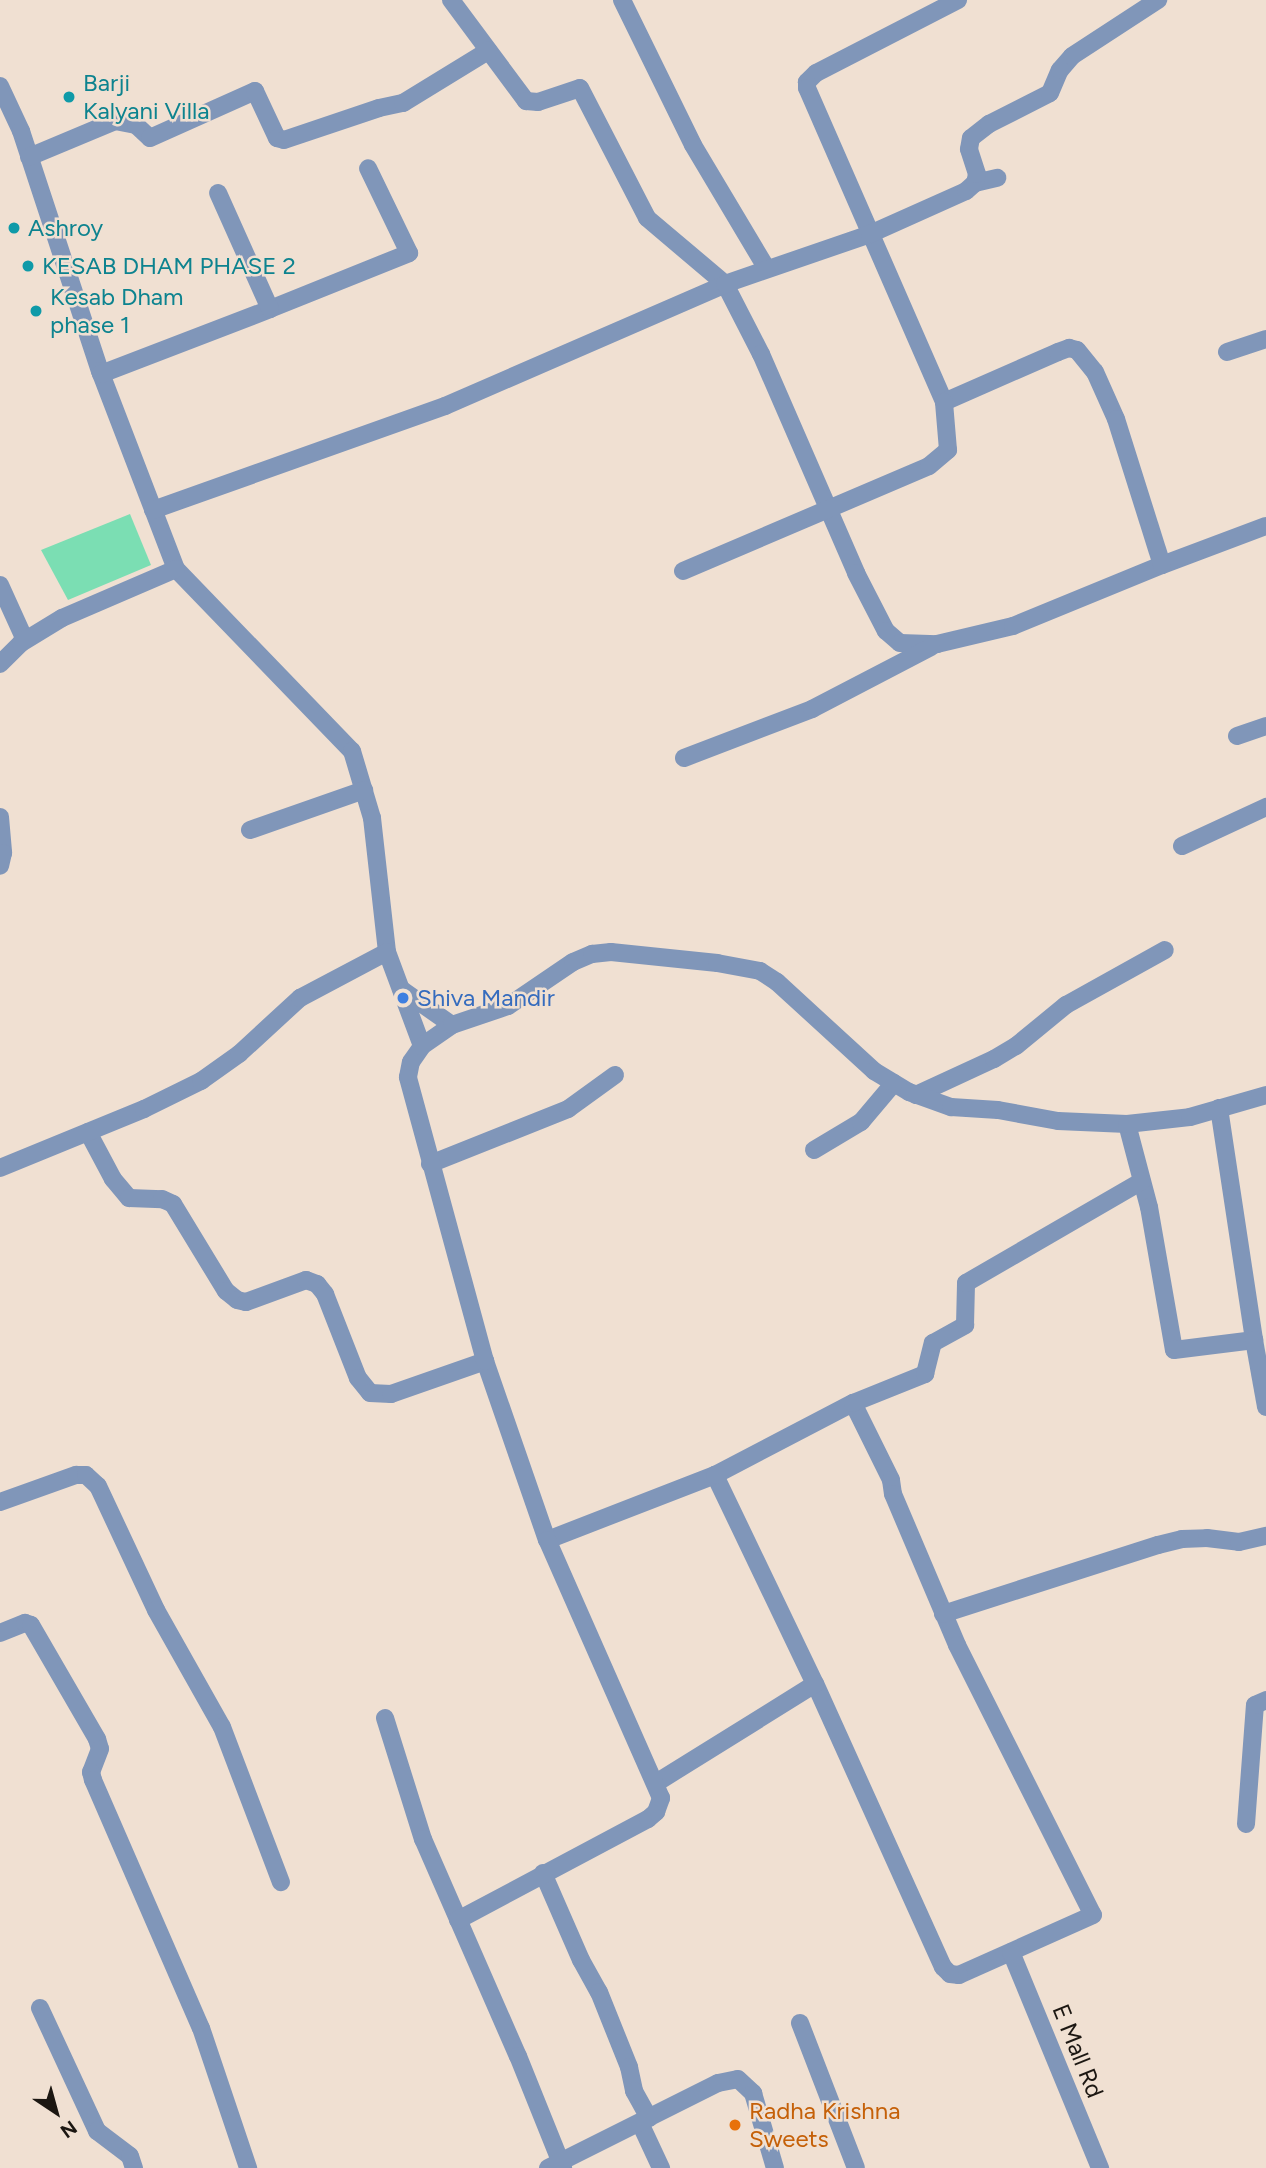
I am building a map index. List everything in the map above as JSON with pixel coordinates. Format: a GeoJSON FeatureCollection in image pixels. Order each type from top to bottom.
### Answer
{"type":"FeatureCollection","features":[{"type":"Feature","properties":{"kind":"street"},"geometry":{"type":"LineString","coordinates":[[451,0],[526,101],[538,102],[580,88],[647,218],[725,284],[761,354],[856,573],[886,631],[900,643],[937,644]]}},
{"type":"Feature","properties":{"kind":"street"},"geometry":{"type":"LineString","coordinates":[[622,0],[694,145],[767,270]]}},
{"type":"Feature","properties":{"kind":"street"},"geometry":{"type":"LineString","coordinates":[[683,571],[929,466],[947,450],[944,402],[807,82],[816,73],[958,0]]}},
{"type":"Feature","properties":{"kind":"street"},"geometry":{"type":"LineString","coordinates":[[975,183],[977,174],[969,149],[971,138],[989,124],[1050,93],[1060,70],[1072,56],[1158,0]]}},
{"type":"Feature","properties":{"kind":"street"},"geometry":{"type":"LineString","coordinates":[[29,158],[115,121],[136,125],[150,138],[255,91],[277,138],[284,140],[379,108],[403,103],[488,51]]}},
{"type":"Feature","properties":{"kind":"street"},"geometry":{"type":"LineString","coordinates":[[0,86],[29,158],[102,374],[176,569],[352,751],[372,818],[387,952],[422,1046]]}},
{"type":"Feature","properties":{"kind":"street"},"geometry":{"type":"LineString","coordinates":[[102,374],[410,253],[369,168]]}},
{"type":"Feature","properties":{"kind":"street"},"geometry":{"type":"LineString","coordinates":[[153,510],[445,406],[725,284],[870,234],[966,191],[975,183],[997,178]]}},
{"type":"Feature","properties":{"kind":"street"},"geometry":{"type":"LineString","coordinates":[[218,193],[270,309]]}},
{"type":"Feature","properties":{"kind":"street"},"geometry":{"type":"LineString","coordinates":[[1227,352],[1266,339]]}},
{"type":"Feature","properties":{"kind":"street"},"geometry":{"type":"LineString","coordinates":[[944,402],[1058,352],[1069,348],[1077,350],[1095,372],[1116,419],[1161,565]]}},
{"type":"Feature","properties":{"kind":"street"},"geometry":{"type":"LineString","coordinates":[[684,758],[812,709],[937,644],[1013,626],[1161,565],[1266,526]]}},
{"type":"Feature","properties":{"kind":"street"},"geometry":{"type":"LineString","coordinates":[[0,664],[25,640],[62,618],[176,569]]}},
{"type":"Feature","properties":{"kind":"street"},"geometry":{"type":"LineString","coordinates":[[0,584],[25,640]]}},
{"type":"Feature","properties":{"kind":"street"},"geometry":{"type":"LineString","coordinates":[[1237,736],[1266,726]]}},
{"type":"Feature","properties":{"kind":"street"},"geometry":{"type":"LineString","coordinates":[[250,830],[363,790]]}},
{"type":"Feature","properties":{"kind":"street"},"geometry":{"type":"LineString","coordinates":[[1182,846],[1266,807]]}},
{"type":"Feature","properties":{"kind":"street"},"geometry":{"type":"LineString","coordinates":[[0,817],[3,853],[0,866]]}},
{"type":"Feature","properties":{"kind":"street"},"geometry":{"type":"LineString","coordinates":[[916,1095],[994,1059],[1016,1046],[1066,1005],[1165,950]]}},
{"type":"Feature","properties":{"kind":"street"},"geometry":{"type":"LineString","coordinates":[[0,1167],[144,1109],[201,1081],[239,1054],[300,998],[387,952]]}},
{"type":"Feature","properties":{"kind":"street"},"geometry":{"type":"LineString","coordinates":[[458,1920],[648,1818],[656,1812],[661,1798],[547,1541],[485,1361],[408,1077],[411,1062],[422,1046],[452,1025],[508,1006],[573,962],[592,954],[611,952],[717,963],[760,971],[777,982],[874,1071],[916,1095],[951,1107],[998,1110],[1058,1121],[1127,1124],[1190,1117],[1266,1095]]}},
{"type":"Feature","properties":{"kind":"street"},"geometry":{"type":"LineString","coordinates":[[401,989],[452,1025]]}},
{"type":"Feature","properties":{"kind":"street"},"geometry":{"type":"LineString","coordinates":[[430,1164],[568,1109],[615,1075]]}},
{"type":"Feature","properties":{"kind":"street"},"geometry":{"type":"LineString","coordinates":[[814,1150],[862,1122],[894,1083]]}},
{"type":"Feature","properties":{"kind":"street"},"geometry":{"type":"LineString","coordinates":[[1219,1108],[1266,1407]]}},
{"type":"Feature","properties":{"kind":"street"},"geometry":{"type":"LineString","coordinates":[[1127,1124],[1142,1181],[1174,1350],[1254,1340]]}},
{"type":"Feature","properties":{"kind":"street"},"geometry":{"type":"LineString","coordinates":[[88,1132],[113,1179],[129,1198],[162,1199],[173,1203],[226,1291],[237,1300],[246,1302],[306,1280],[317,1284],[325,1294],[358,1378],[370,1393],[391,1394],[485,1361]]}},
{"type":"Feature","properties":{"kind":"street"},"geometry":{"type":"LineString","coordinates":[[547,1541],[715,1475],[853,1403],[925,1374],[933,1343],[965,1325],[966,1283],[1142,1181]]}},
{"type":"Feature","properties":{"kind":"street"},"geometry":{"type":"LineString","coordinates":[[715,1475],[815,1684],[943,1967],[950,1974],[959,1975],[1093,1915],[943,1614],[893,1494],[891,1480],[853,1403]]}},
{"type":"Feature","properties":{"kind":"street"},"geometry":{"type":"LineString","coordinates":[[0,1502],[76,1475],[86,1475],[98,1486],[156,1610],[222,1727],[281,1882]]}},
{"type":"Feature","properties":{"kind":"street"},"geometry":{"type":"LineString","coordinates":[[943,1614],[1158,1545],[1207,1538],[1239,1542],[1266,1536]]}},
{"type":"Feature","properties":{"kind":"street"},"geometry":{"type":"LineString","coordinates":[[0,1633],[25,1623],[32,1625],[97,1739],[100,1749],[90,1772],[201,2028],[248,2168]]}},
{"type":"Feature","properties":{"kind":"street"},"geometry":{"type":"LineString","coordinates":[[656,1783],[815,1684]]}},
{"type":"Feature","properties":{"kind":"street"},"geometry":{"type":"LineString","coordinates":[[1246,1824],[1255,1705],[1266,1700]]}},
{"type":"Feature","properties":{"kind":"street"},"geometry":{"type":"LineString","coordinates":[[385,1718],[423,1839],[518,2056],[557,2166],[718,2083],[738,2079],[753,2093],[775,2168]]}},
{"type":"Feature","properties":{"kind":"street"},"geometry":{"type":"LineString","coordinates":[[543,1873],[581,1960],[599,1992],[629,2067],[634,2091],[661,2168]]}},
{"type":"Feature","properties":{"kind":"street","name":"E Mall Rd"},"geometry":{"type":"LineString","coordinates":[[1012,1952],[1100,2168]]}},
{"type":"Feature","properties":{"kind":"street"},"geometry":{"type":"LineString","coordinates":[[40,2008],[97,2132],[130,2156],[134,2168]]}},
{"type":"Feature","properties":{"kind":"street"},"geometry":{"type":"LineString","coordinates":[[800,2023],[856,2168]]}},
{"type":"Feature","properties":{"kind":"green space"},"geometry":{"type":"Polygon","coordinates":[[[130,514],[151,565],[68,600],[41,550],[130,514]]]}},
{"type":"Feature","properties":{"kind":"place","name":"Barji Kalyani Villa"},"geometry":{"type":"Point","coordinates":[69,97]}},
{"type":"Feature","properties":{"kind":"place","name":"Ashroy"},"geometry":{"type":"Point","coordinates":[14,228]}},
{"type":"Feature","properties":{"kind":"place","name":"KESAB DHAM PHASE 2"},"geometry":{"type":"Point","coordinates":[28,266]}},
{"type":"Feature","properties":{"kind":"place","name":"Kesab Dham phase 1"},"geometry":{"type":"Point","coordinates":[36,311]}},
{"type":"Feature","properties":{"kind":"place","name":"Shiva Mandir"},"geometry":{"type":"Point","coordinates":[403,998]}},
{"type":"Feature","properties":{"kind":"place","name":"Radha Krishna Sweets"},"geometry":{"type":"Point","coordinates":[735,2125]}}]}
